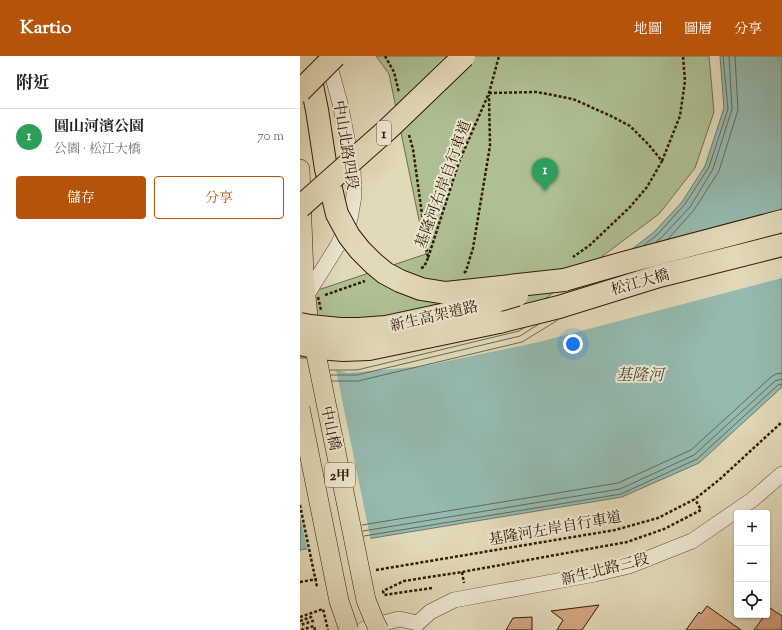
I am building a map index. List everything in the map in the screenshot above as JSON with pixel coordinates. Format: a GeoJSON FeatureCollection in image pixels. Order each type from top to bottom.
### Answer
{"type":"FeatureCollection","features":[{"type":"Feature","properties":{"kind":"highway"},"geometry":{"type":"LineString","coordinates":[[306,56],[317,110],[326,169],[337,214],[349,236],[373,263],[400,282],[433,292],[446,293],[564,280]]}},
{"type":"Feature","properties":{"kind":"highway"},"geometry":{"type":"LineString","coordinates":[[300,91],[335,56]]}},
{"type":"Feature","properties":{"kind":"highway","name":"1"},"geometry":{"type":"LineString","coordinates":[[301,214],[464,56]]}},
{"type":"Feature","properties":{"kind":"highway","name":"松江大橋"},"geometry":{"type":"LineString","coordinates":[[564,280],[782,220]]}},
{"type":"Feature","properties":{"kind":"highway","name":"松江大橋"},"geometry":{"type":"LineString","coordinates":[[499,322],[559,307],[659,276],[782,245]]}},
{"type":"Feature","properties":{"kind":"highway","name":"新生高架道路"},"geometry":{"type":"LineString","coordinates":[[304,320],[310,326],[340,329],[386,327],[436,317],[498,301],[564,280]]}},
{"type":"Feature","properties":{"kind":"highway","name":"新生高架道路"},"geometry":{"type":"LineString","coordinates":[[300,344],[319,348],[343,350],[369,349],[499,322]]}},
{"type":"Feature","properties":{"kind":"main road","name":"2甲"},"geometry":{"type":"LineString","coordinates":[[300,169],[306,296],[304,320]]}},
{"type":"Feature","properties":{"kind":"main road","name":"中山橋"},"geometry":{"type":"LineString","coordinates":[[304,320],[366,600],[379,630]]}},
{"type":"Feature","properties":{"kind":"main road","name":"中山橋"},"geometry":{"type":"LineString","coordinates":[[300,408],[339,601],[348,630]]}},
{"type":"Feature","properties":{"kind":"street","name":"中山北路四段"},"geometry":{"type":"LineString","coordinates":[[306,296],[328,262],[341,238],[350,219],[354,196],[353,169],[340,103],[327,56]]}},
{"type":"Feature","properties":{"kind":"street","name":"新生北路三段"},"geometry":{"type":"LineString","coordinates":[[419,626],[430,612],[454,600],[595,574],[629,566],[692,541],[780,480]]}},
{"type":"Feature","properties":{"kind":"street"},"geometry":{"type":"LineString","coordinates":[[363,630],[368,627],[399,619],[419,626]]}},
{"type":"Feature","properties":{"kind":"path"},"geometry":{"type":"LineString","coordinates":[[385,56],[394,72],[399,95]]}},
{"type":"Feature","properties":{"kind":"path"},"geometry":{"type":"LineString","coordinates":[[499,56],[489,92],[537,92],[573,99],[630,126],[662,161]]}},
{"type":"Feature","properties":{"kind":"path"},"geometry":{"type":"LineString","coordinates":[[572,258],[590,245],[630,207],[647,187],[662,161],[680,116],[685,80],[683,56]]}},
{"type":"Feature","properties":{"kind":"path","name":"基隆河右岸自行車道"},"geometry":{"type":"LineString","coordinates":[[409,133],[413,149],[428,258],[459,162],[489,92]]}},
{"type":"Feature","properties":{"kind":"path","name":"基隆河右岸自行車道"},"geometry":{"type":"LineString","coordinates":[[460,276],[466,271],[473,248],[490,146],[489,92]]}},
{"type":"Feature","properties":{"kind":"path","name":"基隆河左岸自行車道"},"geometry":{"type":"LineString","coordinates":[[374,571],[615,530],[658,518],[695,499],[720,479],[782,422]]}},
{"type":"Feature","properties":{"kind":"path"},"geometry":{"type":"LineString","coordinates":[[432,588],[384,595],[383,590],[404,581],[627,542],[664,529],[701,510],[695,499]]}},
{"type":"Feature","properties":{"kind":"path"},"geometry":{"type":"LineString","coordinates":[[300,505],[317,588]]}},
{"type":"Feature","properties":{"kind":"path"},"geometry":{"type":"LineString","coordinates":[[300,582],[322,578]]}},
{"type":"Feature","properties":{"kind":"path"},"geometry":{"type":"LineString","coordinates":[[300,617],[322,608],[328,630]]}},
{"type":"Feature","properties":{"kind":"path"},"geometry":{"type":"LineString","coordinates":[[300,621],[311,617],[313,622],[300,626]]}},
{"type":"Feature","properties":{"kind":"path"},"geometry":{"type":"LineString","coordinates":[[301,630],[314,626],[315,630]]}},
{"type":"Feature","properties":{"kind":"green space"},"geometry":{"type":"Polygon","coordinates":[[[376,56],[709,56],[714,112],[695,168],[659,214],[514,322],[357,359],[300,358],[300,292],[321,289],[426,254],[389,74],[376,56]]]}},
{"type":"Feature","properties":{"kind":"water","name":"基隆河"},"geometry":{"type":"Polygon","coordinates":[[[720,56],[782,56],[782,387],[699,463],[622,497],[300,550],[300,366],[356,366],[518,327],[590,282],[654,232],[682,202],[705,166],[724,108],[720,56]]]}},
{"type":"Feature","properties":{"kind":"pier"},"geometry":{"type":"Polygon","coordinates":[[[782,214],[782,278],[539,342],[424,366],[348,373],[336,370],[371,541],[308,551],[300,515],[300,364],[356,364],[517,325],[589,280],[782,214]]]}},
{"type":"Feature","properties":{"kind":"building"},"geometry":{"type":"Polygon","coordinates":[[[599,605],[582,630],[557,630],[563,620],[551,611],[599,605]]]}},
{"type":"Feature","properties":{"kind":"building"},"geometry":{"type":"Polygon","coordinates":[[[707,606],[741,630],[686,630],[699,612],[701,614],[707,606]]]}},
{"type":"Feature","properties":{"kind":"building"},"geometry":{"type":"Polygon","coordinates":[[[770,608],[782,616],[782,630],[754,630],[763,618],[770,618],[770,608]]]}},
{"type":"Feature","properties":{"kind":"building"},"geometry":{"type":"Polygon","coordinates":[[[532,617],[532,630],[506,630],[513,618],[532,617]]]}},
{"type":"Feature","properties":{"kind":"place","name":"圓山河濱公園"},"geometry":{"type":"Point","coordinates":[545,191]}}]}
